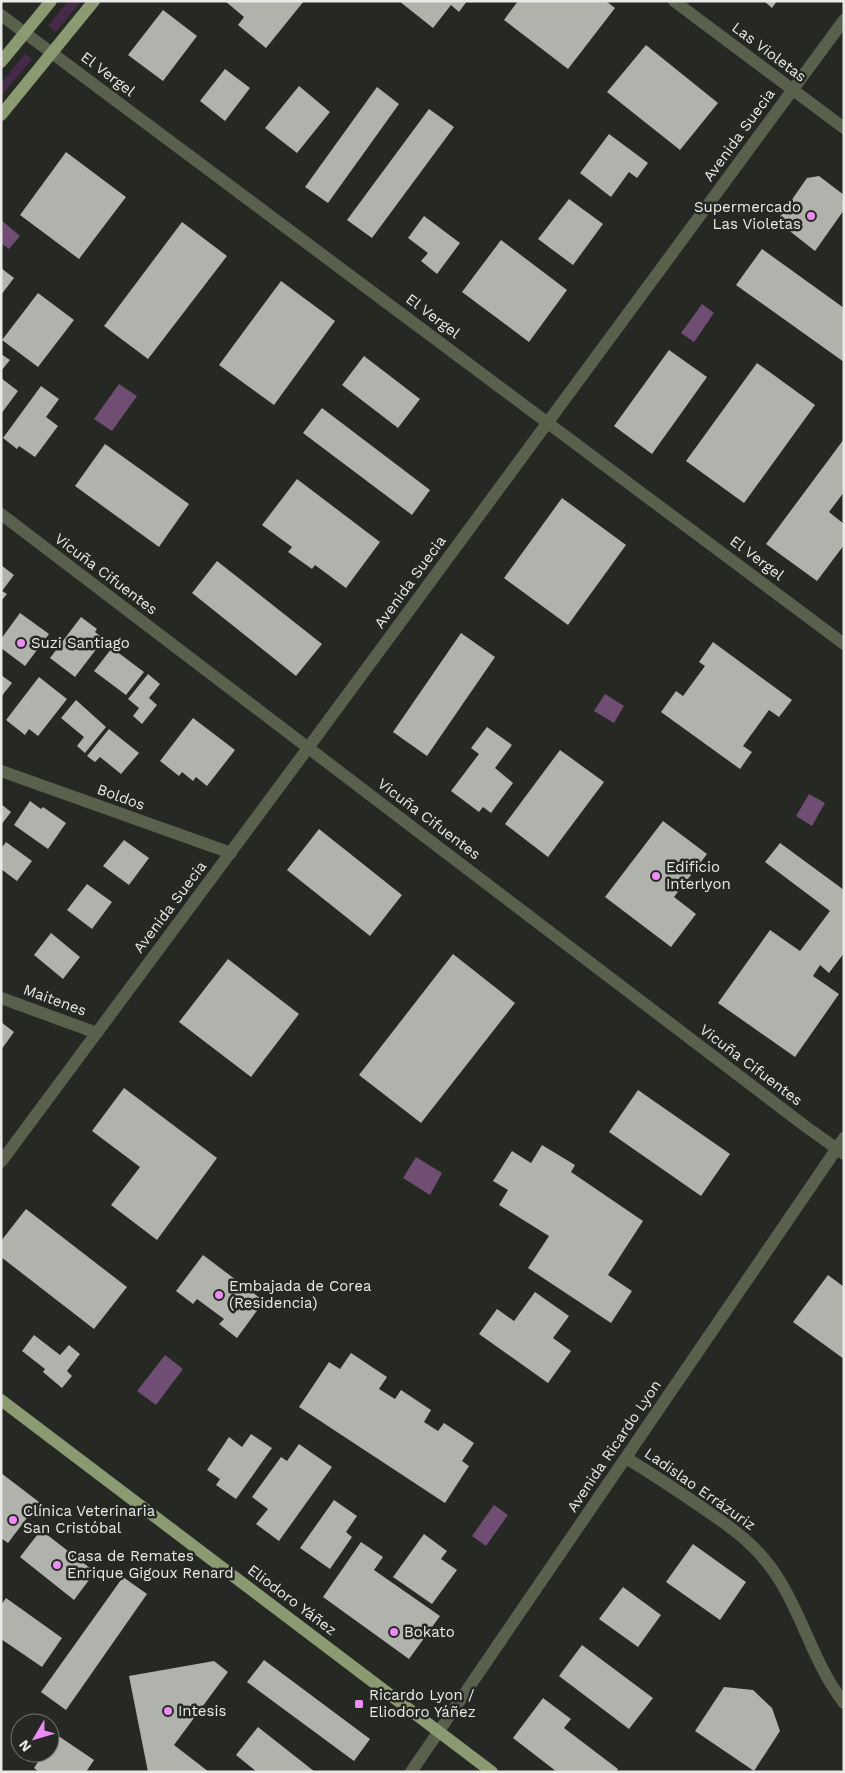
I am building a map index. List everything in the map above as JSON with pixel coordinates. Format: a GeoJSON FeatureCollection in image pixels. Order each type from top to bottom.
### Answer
{"type":"FeatureCollection","features":[{"type":"Feature","properties":{"kind":"main road"},"geometry":{"type":"LineString","coordinates":[[1,62],[51,1]]}},
{"type":"Feature","properties":{"kind":"main road"},"geometry":{"type":"LineString","coordinates":[[1,115],[94,1]]}},
{"type":"Feature","properties":{"kind":"main road","name":"Eliodoro Yáñez"},"geometry":{"type":"LineString","coordinates":[[1,1400],[492,1772]]}},
{"type":"Feature","properties":{"kind":"street","name":"Las Violetas"},"geometry":{"type":"LineString","coordinates":[[674,1],[844,128]]}},
{"type":"Feature","properties":{"kind":"street","name":"El Vergel"},"geometry":{"type":"LineString","coordinates":[[1,15],[844,644]]}},
{"type":"Feature","properties":{"kind":"street","name":"Avenida Suecia"},"geometry":{"type":"LineString","coordinates":[[1,1162],[231,853],[844,20]]}},
{"type":"Feature","properties":{"kind":"street","name":"Vicuña Cifuentes"},"geometry":{"type":"LineString","coordinates":[[1,514],[797,1120],[841,1147]]}},
{"type":"Feature","properties":{"kind":"street","name":"Boldos"},"geometry":{"type":"LineString","coordinates":[[1,771],[231,853]]}},
{"type":"Feature","properties":{"kind":"street","name":"Maitenes"},"geometry":{"type":"LineString","coordinates":[[1,998],[97,1033]]}},
{"type":"Feature","properties":{"kind":"street","name":"Avenida Ricardo Lyon"},"geometry":{"type":"LineString","coordinates":[[412,1772],[841,1147]]}},
{"type":"Feature","properties":{"kind":"street","name":"Ladislao Errázuriz"},"geometry":{"type":"LineString","coordinates":[[626,1458],[741,1534],[755,1548],[781,1582],[829,1682],[844,1703]]}},
{"type":"Feature","properties":{"kind":"shaded area"},"geometry":{"type":"Polygon","coordinates":[[[68,1],[81,1],[56,32],[48,26],[68,1]]]}},
{"type":"Feature","properties":{"kind":"shaded area"},"geometry":{"type":"Polygon","coordinates":[[[25,54],[32,59],[1,96],[1,83],[25,54]]]}},
{"type":"Feature","properties":{"kind":"shaded area"},"geometry":{"type":"Polygon","coordinates":[[[1,220],[20,236],[9,249],[1,243],[1,220]]]}},
{"type":"Feature","properties":{"kind":"shaded area"},"geometry":{"type":"Polygon","coordinates":[[[702,304],[714,313],[694,342],[681,333],[702,304]]]}},
{"type":"Feature","properties":{"kind":"shaded area"},"geometry":{"type":"Polygon","coordinates":[[[119,384],[137,396],[112,431],[94,419],[119,384]]]}},
{"type":"Feature","properties":{"kind":"shaded area"},"geometry":{"type":"Polygon","coordinates":[[[605,694],[624,706],[614,723],[594,711],[605,694]]]}},
{"type":"Feature","properties":{"kind":"shaded area"},"geometry":{"type":"Polygon","coordinates":[[[809,794],[825,803],[812,826],[796,816],[809,794]]]}},
{"type":"Feature","properties":{"kind":"shaded area"},"geometry":{"type":"Polygon","coordinates":[[[416,1157],[442,1173],[430,1195],[403,1178],[416,1157]]]}},
{"type":"Feature","properties":{"kind":"shaded area"},"geometry":{"type":"Polygon","coordinates":[[[165,1355],[183,1369],[156,1405],[137,1391],[165,1355]]]}},
{"type":"Feature","properties":{"kind":"shaded area"},"geometry":{"type":"Polygon","coordinates":[[[494,1505],[508,1515],[486,1546],[472,1536],[494,1505]]]}},
{"type":"Feature","properties":{"kind":"building"},"geometry":{"type":"Polygon","coordinates":[[[225,1],[304,1],[266,48],[238,25],[244,17],[225,1]]]}},
{"type":"Feature","properties":{"kind":"building"},"geometry":{"type":"Polygon","coordinates":[[[399,1],[467,1],[459,12],[451,5],[433,28],[399,1]]]}},
{"type":"Feature","properties":{"kind":"building"},"geometry":{"type":"Polygon","coordinates":[[[518,1],[606,1],[615,8],[568,69],[504,20],[518,1]]]}},
{"type":"Feature","properties":{"kind":"building"},"geometry":{"type":"Polygon","coordinates":[[[764,1],[777,1],[772,8],[764,1]]]}},
{"type":"Feature","properties":{"kind":"building"},"geometry":{"type":"Polygon","coordinates":[[[163,10],[197,36],[163,81],[128,55],[163,10]]]}},
{"type":"Feature","properties":{"kind":"building"},"geometry":{"type":"Polygon","coordinates":[[[646,45],[718,103],[680,150],[607,92],[646,45]]]}},
{"type":"Feature","properties":{"kind":"building"},"geometry":{"type":"Polygon","coordinates":[[[225,69],[250,88],[225,121],[200,101],[225,69]]]}},
{"type":"Feature","properties":{"kind":"building"},"geometry":{"type":"Polygon","coordinates":[[[299,86],[330,112],[297,153],[265,128],[299,86]]]}},
{"type":"Feature","properties":{"kind":"building"},"geometry":{"type":"Polygon","coordinates":[[[377,87],[399,104],[328,203],[305,187],[377,87]]]}},
{"type":"Feature","properties":{"kind":"building"},"geometry":{"type":"Polygon","coordinates":[[[429,109],[454,127],[372,238],[347,220],[429,109]]]}},
{"type":"Feature","properties":{"kind":"building"},"geometry":{"type":"Polygon","coordinates":[[[609,134],[648,163],[637,178],[629,172],[611,197],[580,173],[609,134]]]}},
{"type":"Feature","properties":{"kind":"building"},"geometry":{"type":"Polygon","coordinates":[[[66,152],[126,197],[79,259],[20,215],[66,152]]]}},
{"type":"Feature","properties":{"kind":"building","name":"Supermercado Las Violetas"},"geometry":{"type":"Polygon","coordinates":[[[819,176],[844,195],[844,210],[815,251],[777,221],[807,178],[819,176]]]}},
{"type":"Feature","properties":{"kind":"building"},"geometry":{"type":"Polygon","coordinates":[[[569,199],[603,224],[573,265],[538,239],[569,199]]]}},
{"type":"Feature","properties":{"kind":"building"},"geometry":{"type":"Polygon","coordinates":[[[424,216],[460,243],[437,274],[421,261],[428,253],[408,238],[424,216]]]}},
{"type":"Feature","properties":{"kind":"building"},"geometry":{"type":"Polygon","coordinates":[[[182,222],[227,256],[148,359],[104,326],[182,222]]]}},
{"type":"Feature","properties":{"kind":"building"},"geometry":{"type":"Polygon","coordinates":[[[501,240],[567,290],[529,342],[462,292],[501,240]]]}},
{"type":"Feature","properties":{"kind":"building"},"geometry":{"type":"Polygon","coordinates":[[[762,249],[844,308],[844,362],[736,285],[762,249]]]}},
{"type":"Feature","properties":{"kind":"building"},"geometry":{"type":"Polygon","coordinates":[[[1,268],[14,278],[1,295],[1,268]]]}},
{"type":"Feature","properties":{"kind":"building"},"geometry":{"type":"Polygon","coordinates":[[[281,281],[335,321],[274,405],[219,365],[281,281]]]}},
{"type":"Feature","properties":{"kind":"building"},"geometry":{"type":"Polygon","coordinates":[[[38,293],[74,320],[38,367],[2,340],[38,293]]]}},
{"type":"Feature","properties":{"kind":"building"},"geometry":{"type":"Polygon","coordinates":[[[669,350],[707,377],[652,454],[614,426],[669,350]]]}},
{"type":"Feature","properties":{"kind":"building"},"geometry":{"type":"Polygon","coordinates":[[[1,354],[10,360],[1,371],[1,354]]]}},
{"type":"Feature","properties":{"kind":"building"},"geometry":{"type":"Polygon","coordinates":[[[364,356],[420,399],[398,428],[342,385],[364,356]]]}},
{"type":"Feature","properties":{"kind":"building"},"geometry":{"type":"Polygon","coordinates":[[[757,363],[815,405],[744,503],[686,461],[757,363]]]}},
{"type":"Feature","properties":{"kind":"building"},"geometry":{"type":"Polygon","coordinates":[[[1,378],[18,391],[1,414],[1,378]]]}},
{"type":"Feature","properties":{"kind":"building"},"geometry":{"type":"Polygon","coordinates":[[[41,386],[59,399],[46,417],[58,426],[35,457],[19,446],[17,449],[3,438],[41,386]]]}},
{"type":"Feature","properties":{"kind":"building"},"geometry":{"type":"Polygon","coordinates":[[[322,408],[430,490],[412,515],[303,433],[322,408]]]}},
{"type":"Feature","properties":{"kind":"building"},"geometry":{"type":"Polygon","coordinates":[[[844,439],[844,492],[829,512],[844,524],[844,545],[817,581],[766,544],[844,439]]]}},
{"type":"Feature","properties":{"kind":"building"},"geometry":{"type":"Polygon","coordinates":[[[105,444],[189,504],[159,547],[75,486],[105,444]]]}},
{"type":"Feature","properties":{"kind":"building"},"geometry":{"type":"Polygon","coordinates":[[[297,479],[380,542],[346,588],[315,565],[312,569],[288,552],[292,547],[262,525],[297,479]]]}},
{"type":"Feature","properties":{"kind":"building"},"geometry":{"type":"Polygon","coordinates":[[[562,498],[626,545],[568,625],[504,578],[562,498]]]}},
{"type":"Feature","properties":{"kind":"building"},"geometry":{"type":"Polygon","coordinates":[[[217,561],[322,644],[296,676],[192,593],[217,561]]]}},
{"type":"Feature","properties":{"kind":"building"},"geometry":{"type":"Polygon","coordinates":[[[1,565],[14,575],[2,591],[7,594],[1,601],[1,565]]]}},
{"type":"Feature","properties":{"kind":"building","name":"Suzi Santiago"},"geometry":{"type":"Polygon","coordinates":[[[20,613],[49,634],[25,666],[1,648],[1,639],[20,613]]]}},
{"type":"Feature","properties":{"kind":"building"},"geometry":{"type":"Polygon","coordinates":[[[81,617],[97,629],[95,632],[104,639],[75,677],[50,658],[81,617]]]}},
{"type":"Feature","properties":{"kind":"building"},"geometry":{"type":"Polygon","coordinates":[[[461,633],[495,657],[427,756],[393,732],[461,633]]]}},
{"type":"Feature","properties":{"kind":"building"},"geometry":{"type":"Polygon","coordinates":[[[713,642],[792,700],[779,717],[769,710],[743,746],[752,752],[740,769],[661,712],[676,691],[683,696],[705,666],[699,662],[713,642]]]}},
{"type":"Feature","properties":{"kind":"building"},"geometry":{"type":"Polygon","coordinates":[[[112,648],[144,672],[126,695],[94,671],[112,648]]]}},
{"type":"Feature","properties":{"kind":"building"},"geometry":{"type":"Polygon","coordinates":[[[148,674],[160,684],[149,698],[157,705],[142,724],[133,716],[139,708],[128,699],[148,674]]]}},
{"type":"Feature","properties":{"kind":"building"},"geometry":{"type":"Polygon","coordinates":[[[1,675],[12,683],[1,697],[1,675]]]}},
{"type":"Feature","properties":{"kind":"building"},"geometry":{"type":"Polygon","coordinates":[[[39,677],[67,699],[38,736],[29,729],[25,735],[6,720],[39,677]]]}},
{"type":"Feature","properties":{"kind":"building"},"geometry":{"type":"Polygon","coordinates":[[[76,700],[106,727],[85,753],[77,746],[84,737],[61,718],[76,700]]]}},
{"type":"Feature","properties":{"kind":"building"},"geometry":{"type":"Polygon","coordinates":[[[193,718],[235,750],[207,786],[196,777],[193,781],[182,772],[179,776],[160,761],[193,718]]]}},
{"type":"Feature","properties":{"kind":"building"},"geometry":{"type":"Polygon","coordinates":[[[487,727],[512,745],[495,768],[513,783],[491,813],[483,807],[479,812],[451,791],[479,754],[471,748],[487,727]]]}},
{"type":"Feature","properties":{"kind":"building"},"geometry":{"type":"Polygon","coordinates":[[[109,729],[139,753],[121,774],[100,757],[95,762],[87,756],[109,729]]]}},
{"type":"Feature","properties":{"kind":"building"},"geometry":{"type":"Polygon","coordinates":[[[560,750],[604,782],[548,857],[505,824],[560,750]]]}},
{"type":"Feature","properties":{"kind":"building"},"geometry":{"type":"Polygon","coordinates":[[[30,801],[41,809],[43,807],[66,823],[48,849],[14,825],[30,801]]]}},
{"type":"Feature","properties":{"kind":"building"},"geometry":{"type":"Polygon","coordinates":[[[1,804],[11,812],[1,825],[1,804]]]}},
{"type":"Feature","properties":{"kind":"building","name":"Edificio Interlyon"},"geometry":{"type":"Polygon","coordinates":[[[663,821],[707,854],[674,897],[696,914],[671,947],[605,897],[663,821]]]}},
{"type":"Feature","properties":{"kind":"building"},"geometry":{"type":"Polygon","coordinates":[[[319,829],[402,895],[370,936],[287,870],[319,829]]]}},
{"type":"Feature","properties":{"kind":"building"},"geometry":{"type":"Polygon","coordinates":[[[124,840],[149,858],[129,885],[103,866],[124,840]]]}},
{"type":"Feature","properties":{"kind":"building"},"geometry":{"type":"Polygon","coordinates":[[[6,842],[32,861],[17,881],[1,869],[1,849],[6,842]]]}},
{"type":"Feature","properties":{"kind":"building"},"geometry":{"type":"Polygon","coordinates":[[[780,843],[844,890],[844,953],[829,973],[820,965],[813,976],[839,994],[795,1057],[718,1003],[770,930],[800,951],[830,911],[765,862],[780,843]]]}},
{"type":"Feature","properties":{"kind":"building"},"geometry":{"type":"Polygon","coordinates":[[[87,884],[112,902],[92,929],[67,910],[87,884]]]}},
{"type":"Feature","properties":{"kind":"building"},"geometry":{"type":"Polygon","coordinates":[[[51,933],[80,957],[63,979],[34,955],[51,933]]]}},
{"type":"Feature","properties":{"kind":"building"},"geometry":{"type":"Polygon","coordinates":[[[453,954],[515,1003],[421,1123],[359,1075],[453,954]]]}},
{"type":"Feature","properties":{"kind":"building"},"geometry":{"type":"Polygon","coordinates":[[[228,959],[299,1014],[251,1077],[179,1022],[228,959]]]}},
{"type":"Feature","properties":{"kind":"building"},"geometry":{"type":"Polygon","coordinates":[[[1,1022],[14,1032],[1,1050],[1,1022]]]}},
{"type":"Feature","properties":{"kind":"building"},"geometry":{"type":"Polygon","coordinates":[[[124,1088],[217,1158],[157,1240],[111,1205],[140,1167],[92,1131],[124,1088]]]}},
{"type":"Feature","properties":{"kind":"building"},"geometry":{"type":"Polygon","coordinates":[[[638,1090],[730,1154],[701,1196],[609,1132],[638,1090]]]}},
{"type":"Feature","properties":{"kind":"building"},"geometry":{"type":"Polygon","coordinates":[[[542,1145],[575,1165],[571,1172],[643,1221],[608,1275],[632,1291],[611,1323],[528,1268],[549,1236],[499,1205],[508,1190],[493,1181],[512,1151],[531,1163],[542,1145]]]}},
{"type":"Feature","properties":{"kind":"building"},"geometry":{"type":"Polygon","coordinates":[[[26,1209],[127,1287],[94,1329],[1,1257],[1,1241],[26,1209]]]}},
{"type":"Feature","properties":{"kind":"building","name":"Embajada de Corea (Residencia)"},"geometry":{"type":"Polygon","coordinates":[[[203,1255],[264,1301],[237,1338],[219,1324],[224,1319],[197,1299],[193,1304],[176,1291],[203,1255]]]}},
{"type":"Feature","properties":{"kind":"building"},"geometry":{"type":"Polygon","coordinates":[[[828,1275],[844,1287],[844,1359],[793,1322],[828,1275]]]}},
{"type":"Feature","properties":{"kind":"building"},"geometry":{"type":"Polygon","coordinates":[[[535,1292],[569,1316],[553,1338],[571,1351],[548,1383],[479,1334],[497,1309],[514,1321],[535,1292]]]}},
{"type":"Feature","properties":{"kind":"building"},"geometry":{"type":"Polygon","coordinates":[[[34,1335],[60,1355],[69,1345],[80,1354],[67,1371],[72,1376],[62,1388],[43,1372],[45,1369],[22,1351],[34,1335]]]}},
{"type":"Feature","properties":{"kind":"building"},"geometry":{"type":"Polygon","coordinates":[[[351,1353],[387,1377],[379,1389],[395,1399],[401,1390],[431,1410],[424,1422],[438,1431],[444,1423],[474,1443],[462,1461],[469,1466],[445,1503],[299,1407],[329,1362],[340,1369],[351,1353]]]}},
{"type":"Feature","properties":{"kind":"building"},"geometry":{"type":"Polygon","coordinates":[[[251,1434],[272,1448],[236,1499],[216,1485],[220,1479],[207,1470],[229,1437],[242,1447],[251,1434]]]}},
{"type":"Feature","properties":{"kind":"building"},"geometry":{"type":"Polygon","coordinates":[[[299,1444],[332,1467],[279,1541],[256,1524],[268,1509],[252,1497],[281,1457],[287,1461],[299,1444]]]}},
{"type":"Feature","properties":{"kind":"building","name":"Clínica Veterinaria San Cristóbal"},"geometry":{"type":"Polygon","coordinates":[[[1,1473],[39,1502],[8,1543],[1,1538],[1,1473]]]}},
{"type":"Feature","properties":{"kind":"building"},"geometry":{"type":"Polygon","coordinates":[[[334,1500],[357,1516],[346,1532],[352,1537],[330,1569],[300,1548],[334,1500]]]}},
{"type":"Feature","properties":{"kind":"building","name":"Casa de Remates Enrique Gigoux Renard"},"geometry":{"type":"Polygon","coordinates":[[[41,1530],[95,1572],[74,1600],[20,1557],[41,1530]]]}},
{"type":"Feature","properties":{"kind":"building"},"geometry":{"type":"Polygon","coordinates":[[[424,1534],[447,1551],[441,1559],[457,1570],[432,1604],[393,1577],[424,1534]]]}},
{"type":"Feature","properties":{"kind":"building"},"geometry":{"type":"Polygon","coordinates":[[[361,1542],[383,1557],[374,1570],[440,1616],[409,1659],[323,1597],[361,1542]]]}},
{"type":"Feature","properties":{"kind":"building"},"geometry":{"type":"Polygon","coordinates":[[[693,1544],[746,1582],[720,1620],[666,1582],[693,1544]]]}},
{"type":"Feature","properties":{"kind":"building"},"geometry":{"type":"Polygon","coordinates":[[[123,1577],[147,1594],[66,1710],[41,1692],[123,1577]]]}},
{"type":"Feature","properties":{"kind":"building"},"geometry":{"type":"Polygon","coordinates":[[[623,1587],[661,1615],[638,1647],[599,1619],[623,1587]]]}},
{"type":"Feature","properties":{"kind":"building"},"geometry":{"type":"Polygon","coordinates":[[[6,1598],[62,1638],[42,1667],[1,1639],[1,1605],[6,1598]]]}},
{"type":"Feature","properties":{"kind":"building"},"geometry":{"type":"Polygon","coordinates":[[[582,1645],[653,1698],[629,1729],[559,1676],[582,1645]]]}},
{"type":"Feature","properties":{"kind":"building"},"geometry":{"type":"Polygon","coordinates":[[[264,1660],[370,1739],[354,1761],[247,1682],[264,1660]]]}},
{"type":"Feature","properties":{"kind":"building","name":"Intesis"},"geometry":{"type":"Polygon","coordinates":[[[214,1661],[228,1672],[174,1745],[209,1772],[148,1772],[129,1676],[214,1661]]]}},
{"type":"Feature","properties":{"kind":"building"},"geometry":{"type":"Polygon","coordinates":[[[724,1687],[753,1690],[772,1708],[780,1731],[754,1771],[695,1731],[724,1687]]]}},
{"type":"Feature","properties":{"kind":"building"},"geometry":{"type":"Polygon","coordinates":[[[543,1698],[571,1719],[564,1728],[618,1769],[616,1772],[557,1772],[513,1738],[543,1698]]]}},
{"type":"Feature","properties":{"kind":"building"},"geometry":{"type":"Polygon","coordinates":[[[258,1727],[315,1772],[257,1772],[236,1755],[258,1727]]]}},
{"type":"Feature","properties":{"kind":"building"},"geometry":{"type":"Polygon","coordinates":[[[60,1737],[94,1760],[86,1772],[39,1772],[34,1768],[37,1763],[60,1763],[60,1737]]]}},
{"type":"Feature","properties":{"kind":"place","name":"Supermercado Las Violetas"},"geometry":{"type":"Point","coordinates":[811,216]}},
{"type":"Feature","properties":{"kind":"place","name":"Suzi Santiago"},"geometry":{"type":"Point","coordinates":[21,643]}},
{"type":"Feature","properties":{"kind":"place","name":"Edificio Interlyon"},"geometry":{"type":"Point","coordinates":[656,876]}},
{"type":"Feature","properties":{"kind":"place","name":"Embajada de Corea (Residencia)"},"geometry":{"type":"Point","coordinates":[219,1295]}},
{"type":"Feature","properties":{"kind":"place","name":"Clínica Veterinaria San Cristóbal"},"geometry":{"type":"Point","coordinates":[13,1520]}},
{"type":"Feature","properties":{"kind":"place","name":"Casa de Remates Enrique Gigoux Renard"},"geometry":{"type":"Point","coordinates":[57,1565]}},
{"type":"Feature","properties":{"kind":"place","name":"Bokato"},"geometry":{"type":"Point","coordinates":[394,1632]}},
{"type":"Feature","properties":{"kind":"place","name":"Ricardo Lyon / Eliodoro Yáñez"},"geometry":{"type":"Point","coordinates":[359,1704]}},
{"type":"Feature","properties":{"kind":"place","name":"Intesis"},"geometry":{"type":"Point","coordinates":[168,1711]}}]}
